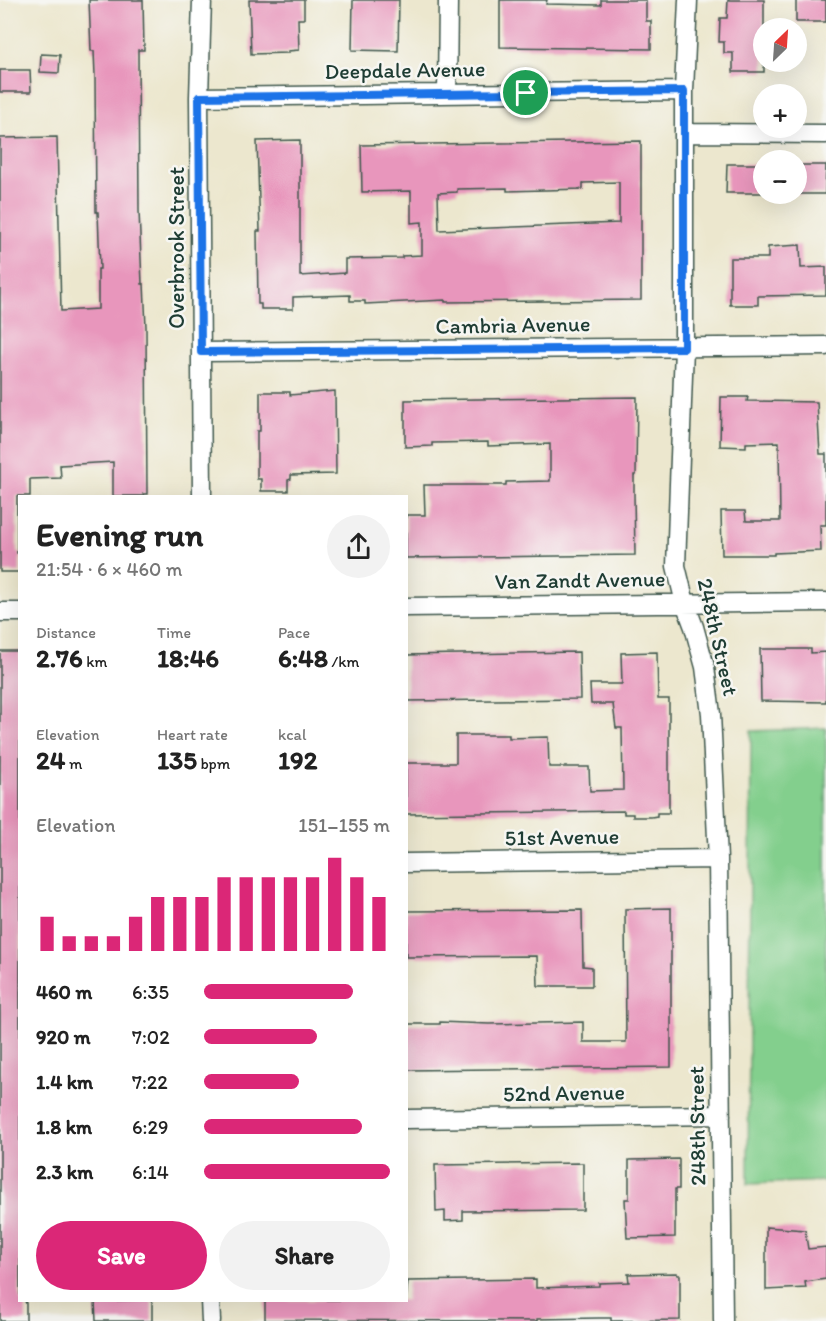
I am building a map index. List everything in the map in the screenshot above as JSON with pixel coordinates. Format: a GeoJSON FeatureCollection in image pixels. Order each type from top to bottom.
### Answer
{"type":"FeatureCollection","features":[{"type":"Feature","properties":{"kind":"street","name":"Overbrook Street"},"geometry":{"type":"LineString","coordinates":[[202,0],[199,97],[202,495]]}},
{"type":"Feature","properties":{"kind":"street"},"geometry":{"type":"LineString","coordinates":[[447,94],[448,0]]}},
{"type":"Feature","properties":{"kind":"street","name":"248th Street"},"geometry":{"type":"LineString","coordinates":[[688,0],[684,91],[684,348],[676,566],[705,667],[711,714],[718,859],[723,1321]]}},
{"type":"Feature","properties":{"kind":"street","name":"Deepdale Avenue"},"geometry":{"type":"LineString","coordinates":[[199,97],[684,91]]}},
{"type":"Feature","properties":{"kind":"street"},"geometry":{"type":"LineString","coordinates":[[685,133],[826,134]]}},
{"type":"Feature","properties":{"kind":"street","name":"Cambria Avenue"},"geometry":{"type":"LineString","coordinates":[[201,352],[826,346]]}},
{"type":"Feature","properties":{"kind":"street","name":"Van Zandt Avenue"},"geometry":{"type":"LineString","coordinates":[[408,607],[826,602]]}},
{"type":"Feature","properties":{"kind":"street"},"geometry":{"type":"LineString","coordinates":[[0,612],[18,612]]}},
{"type":"Feature","properties":{"kind":"street","name":"51st Avenue"},"geometry":{"type":"LineString","coordinates":[[408,863],[718,859]]}},
{"type":"Feature","properties":{"kind":"street","name":"52nd Avenue"},"geometry":{"type":"LineString","coordinates":[[408,1119],[721,1115]]}},
{"type":"Feature","properties":{"kind":"street"},"geometry":{"type":"LineString","coordinates":[[210,1302],[211,1321]]}},
{"type":"Feature","properties":{"kind":"green space"},"geometry":{"type":"Polygon","coordinates":[[[826,728],[826,1181],[748,1184],[751,731],[826,728]]]}},
{"type":"Feature","properties":{"kind":"building"},"geometry":{"type":"Polygon","coordinates":[[[89,0],[143,0],[144,50],[138,50],[139,211],[146,327],[147,494],[113,495],[113,462],[60,465],[61,478],[30,479],[30,495],[17,496],[18,572],[0,572],[0,138],[57,137],[61,311],[98,309],[98,269],[100,269],[98,212],[96,212],[95,75],[94,51],[91,51],[89,0]]]}},
{"type":"Feature","properties":{"kind":"building"},"geometry":{"type":"Polygon","coordinates":[[[249,0],[304,0],[304,19],[298,19],[299,50],[288,51],[288,53],[251,54],[249,0]]]}},
{"type":"Feature","properties":{"kind":"building"},"geometry":{"type":"Polygon","coordinates":[[[353,0],[399,0],[398,51],[352,50],[353,0]]]}},
{"type":"Feature","properties":{"kind":"building"},"geometry":{"type":"Polygon","coordinates":[[[500,0],[547,0],[546,4],[601,5],[601,0],[646,0],[646,21],[651,21],[651,49],[500,47],[500,0]]]}},
{"type":"Feature","properties":{"kind":"building"},"geometry":{"type":"Polygon","coordinates":[[[728,0],[764,0],[764,18],[753,18],[753,72],[733,72],[733,53],[724,53],[724,42],[719,42],[720,18],[727,18],[728,0]]]}},
{"type":"Feature","properties":{"kind":"building"},"geometry":{"type":"Polygon","coordinates":[[[796,0],[826,0],[826,22],[807,22],[807,18],[796,18],[796,0]]]}},
{"type":"Feature","properties":{"kind":"building"},"geometry":{"type":"Polygon","coordinates":[[[41,54],[60,55],[59,73],[40,72],[41,54]]]}},
{"type":"Feature","properties":{"kind":"building"},"geometry":{"type":"Polygon","coordinates":[[[0,70],[30,70],[31,92],[0,92],[0,70]]]}},
{"type":"Feature","properties":{"kind":"building"},"geometry":{"type":"Polygon","coordinates":[[[300,140],[300,276],[345,273],[345,259],[402,258],[402,256],[422,255],[422,222],[411,223],[411,191],[362,192],[361,145],[641,141],[641,300],[445,302],[445,300],[365,304],[365,301],[350,301],[350,295],[293,297],[293,309],[261,309],[261,304],[258,304],[257,231],[260,231],[257,141],[300,140]],[[619,182],[583,183],[583,189],[507,191],[507,188],[457,189],[457,192],[438,193],[439,230],[619,223],[619,182]]]}},
{"type":"Feature","properties":{"kind":"building"},"geometry":{"type":"Polygon","coordinates":[[[727,164],[753,164],[753,193],[726,193],[727,164]]]}},
{"type":"Feature","properties":{"kind":"building"},"geometry":{"type":"Polygon","coordinates":[[[807,165],[826,165],[825,194],[807,194],[807,165]]]}},
{"type":"Feature","properties":{"kind":"building"},"geometry":{"type":"Polygon","coordinates":[[[800,245],[801,268],[826,267],[826,295],[758,296],[758,305],[730,305],[730,258],[768,258],[768,247],[800,245]]]}},
{"type":"Feature","properties":{"kind":"building"},"geometry":{"type":"Polygon","coordinates":[[[335,391],[336,474],[291,475],[291,479],[288,480],[288,491],[261,491],[261,479],[257,479],[260,392],[290,392],[290,395],[335,391]]]}},
{"type":"Feature","properties":{"kind":"building"},"geometry":{"type":"Polygon","coordinates":[[[637,397],[636,475],[634,475],[635,555],[408,558],[408,515],[425,515],[424,485],[506,485],[506,482],[550,481],[550,444],[488,446],[488,442],[432,443],[432,446],[405,447],[405,400],[637,397]]]}},
{"type":"Feature","properties":{"kind":"building"},"geometry":{"type":"Polygon","coordinates":[[[721,397],[748,397],[747,401],[817,402],[820,454],[826,454],[826,525],[820,525],[821,551],[774,553],[774,555],[722,555],[721,511],[745,511],[746,521],[780,521],[779,442],[746,443],[746,447],[720,446],[721,397]]]}},
{"type":"Feature","properties":{"kind":"building"},"geometry":{"type":"Polygon","coordinates":[[[760,649],[811,649],[811,653],[826,652],[826,702],[761,701],[760,649]]]}},
{"type":"Feature","properties":{"kind":"building"},"geometry":{"type":"Polygon","coordinates":[[[0,651],[18,651],[18,1302],[26,1303],[26,1321],[0,1321],[0,651]]]}},
{"type":"Feature","properties":{"kind":"building"},"geometry":{"type":"Polygon","coordinates":[[[579,652],[580,699],[408,701],[408,655],[579,652]]]}},
{"type":"Feature","properties":{"kind":"building"},"geometry":{"type":"Polygon","coordinates":[[[657,652],[658,699],[669,699],[669,813],[657,813],[657,816],[651,817],[633,817],[633,814],[624,814],[624,811],[408,814],[408,763],[456,763],[456,735],[509,735],[509,738],[548,737],[549,767],[589,767],[590,791],[623,790],[622,728],[616,728],[613,704],[591,704],[590,684],[622,684],[621,653],[657,652]]]}},
{"type":"Feature","properties":{"kind":"building"},"geometry":{"type":"Polygon","coordinates":[[[671,908],[671,1067],[408,1070],[408,1024],[583,1022],[583,1042],[626,1042],[625,909],[671,908]]]}},
{"type":"Feature","properties":{"kind":"building"},"geometry":{"type":"Polygon","coordinates":[[[582,910],[583,966],[592,967],[592,986],[538,986],[537,956],[408,957],[408,911],[582,910]]]}},
{"type":"Feature","properties":{"kind":"building"},"geometry":{"type":"Polygon","coordinates":[[[679,1159],[679,1189],[675,1189],[675,1237],[627,1238],[625,1199],[629,1199],[629,1160],[679,1159]]]}},
{"type":"Feature","properties":{"kind":"building"},"geometry":{"type":"Polygon","coordinates":[[[583,1163],[583,1210],[463,1211],[463,1220],[445,1221],[445,1211],[436,1212],[435,1165],[583,1163]]]}},
{"type":"Feature","properties":{"kind":"building"},"geometry":{"type":"Polygon","coordinates":[[[766,1227],[805,1230],[808,1249],[826,1247],[826,1279],[805,1282],[806,1288],[766,1290],[766,1227]]]}},
{"type":"Feature","properties":{"kind":"building"},"geometry":{"type":"Polygon","coordinates":[[[677,1273],[680,1275],[680,1320],[611,1321],[611,1318],[599,1318],[537,1319],[537,1321],[265,1320],[265,1302],[408,1302],[408,1281],[536,1279],[536,1288],[599,1286],[599,1283],[629,1282],[628,1274],[677,1273]]]}},
{"type":"Feature","properties":{"kind":"building"},"geometry":{"type":"Polygon","coordinates":[[[95,1302],[152,1302],[152,1321],[96,1321],[95,1302]]]}},
{"type":"Feature","properties":{"kind":"route"},"geometry":{"type":"LineString","coordinates":[[684,91],[684,348],[201,352],[199,97],[526,93],[684,91]]}}]}
